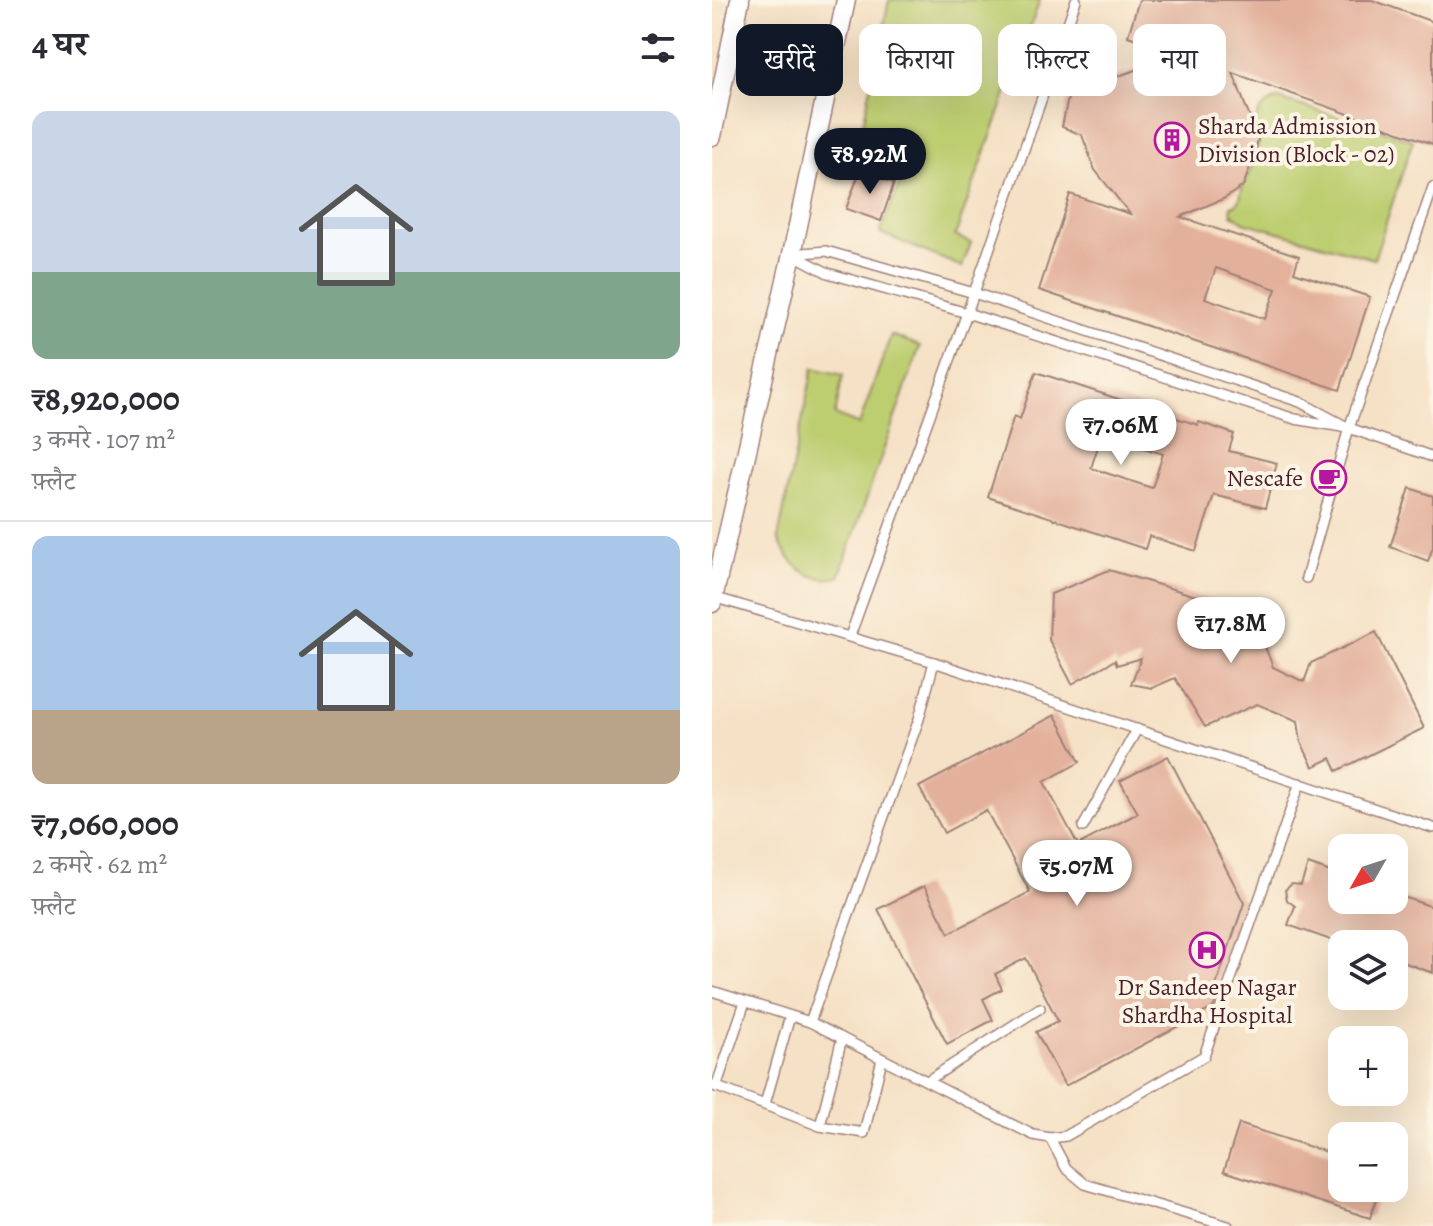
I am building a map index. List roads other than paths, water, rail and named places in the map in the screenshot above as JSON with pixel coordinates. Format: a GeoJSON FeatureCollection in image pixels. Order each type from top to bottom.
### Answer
{"type":"FeatureCollection","features":[{"type":"Feature","properties":{"kind":"street"},"geometry":{"type":"LineString","coordinates":[[712,136],[740,0]]}},
{"type":"Feature","properties":{"kind":"street"},"geometry":{"type":"LineString","coordinates":[[713,600],[846,0]]}},
{"type":"Feature","properties":{"kind":"lane"},"geometry":{"type":"LineString","coordinates":[[850,636],[1076,0]]}},
{"type":"Feature","properties":{"kind":"lane"},"geometry":{"type":"LineString","coordinates":[[1306,578],[1349,428],[1433,187]]}},
{"type":"Feature","properties":{"kind":"lane"},"geometry":{"type":"LineString","coordinates":[[792,254],[826,251],[974,293],[1300,402],[1349,428],[1433,457]]}},
{"type":"Feature","properties":{"kind":"lane"},"geometry":{"type":"LineString","coordinates":[[792,254],[828,273],[967,313],[1295,419],[1349,428]]}},
{"type":"Feature","properties":{"kind":"lane"},"geometry":{"type":"LineString","coordinates":[[713,600],[934,662],[1433,828]]}},
{"type":"Feature","properties":{"kind":"lane"},"geometry":{"type":"LineString","coordinates":[[810,1022],[919,719],[934,662]]}},
{"type":"Feature","properties":{"kind":"lane"},"geometry":{"type":"LineString","coordinates":[[1083,827],[1137,729]]}},
{"type":"Feature","properties":{"kind":"lane"},"geometry":{"type":"LineString","coordinates":[[712,991],[810,1022],[1033,1135],[1050,1138],[1066,1136],[1204,1056],[1300,783]]}},
{"type":"Feature","properties":{"kind":"lane"},"geometry":{"type":"LineString","coordinates":[[745,1002],[714,1086],[820,1126],[864,1133],[882,1059]]}},
{"type":"Feature","properties":{"kind":"lane"},"geometry":{"type":"LineString","coordinates":[[927,1081],[1040,1008]]}},
{"type":"Feature","properties":{"kind":"lane"},"geometry":{"type":"LineString","coordinates":[[765,1104],[790,1016]]}},
{"type":"Feature","properties":{"kind":"lane"},"geometry":{"type":"LineString","coordinates":[[820,1126],[842,1038]]}},
{"type":"Feature","properties":{"kind":"lane"},"geometry":{"type":"LineString","coordinates":[[1050,1138],[1066,1168],[1085,1184],[1228,1226]]}},
{"type":"Feature","properties":{"kind":"place","name":"Sharda Admission Division (Block - 02)"},"geometry":{"type":"Point","coordinates":[1172,140]}},
{"type":"Feature","properties":{"kind":"place","name":"Nescafe"},"geometry":{"type":"Point","coordinates":[1329,478]}},
{"type":"Feature","properties":{"kind":"place","name":"Dr Sandeep Nagar Shardha Hospital"},"geometry":{"type":"Point","coordinates":[1207,950]}}]}
